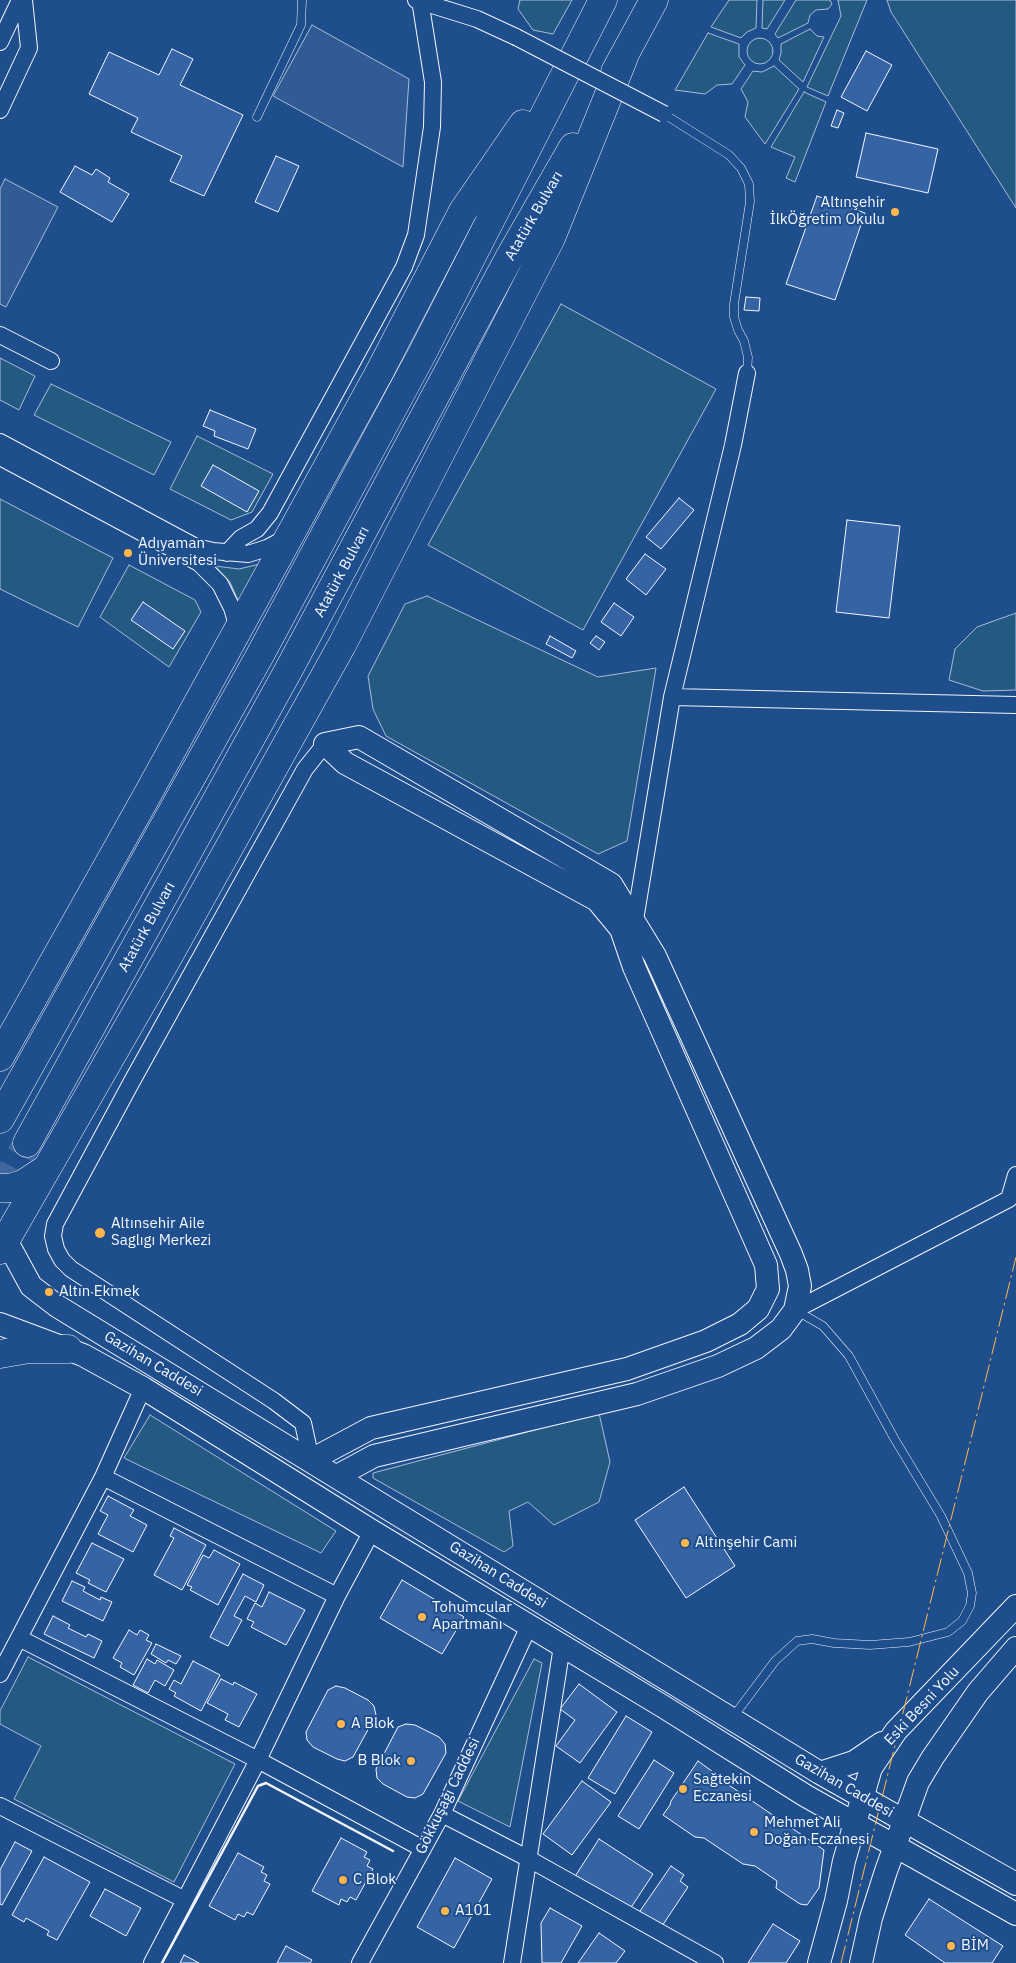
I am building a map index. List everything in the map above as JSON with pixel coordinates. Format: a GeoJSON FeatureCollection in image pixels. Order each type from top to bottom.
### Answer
{"type":"FeatureCollection","features":[{"type":"Feature","properties":{"kind":"highway"},"geometry":{"type":"LineString","coordinates":[[0,1119],[268,640],[422,354],[604,0]]}},
{"type":"Feature","properties":{"kind":"highway","name":"Atatürk Bulvarı"},"geometry":{"type":"LineString","coordinates":[[27,1143],[284,680],[508,260],[624,57],[654,0]]}},
{"type":"Feature","properties":{"kind":"highway"},"geometry":{"type":"LineString","coordinates":[[0,1057],[145,799],[379,373],[463,211],[584,36]]}},
{"type":"Feature","properties":{"kind":"highway"},"geometry":{"type":"LineString","coordinates":[[2,1242],[47,1168],[167,959],[346,636],[551,238],[624,57]]}},
{"type":"Feature","properties":{"kind":"highway"},"geometry":{"type":"LineString","coordinates":[[0,1188],[23,1184],[47,1168]]}},
{"type":"Feature","properties":{"kind":"highway"},"geometry":{"type":"LineString","coordinates":[[0,1354],[29,1349],[68,1350]]}},
{"type":"Feature","properties":{"kind":"main road"},"geometry":{"type":"LineString","coordinates":[[325,744],[344,763],[596,900],[628,925],[655,956],[797,1270],[800,1286],[795,1310],[781,1330],[756,1348],[718,1366],[637,1394],[374,1456],[337,1476]]}},
{"type":"Feature","properties":{"kind":"main road"},"geometry":{"type":"LineString","coordinates":[[310,1460],[371,1428],[627,1369],[706,1341],[740,1324],[758,1309],[768,1289],[766,1265],[634,966],[628,925]]}},
{"type":"Feature","properties":{"kind":"main road","name":"Gazihan Caddesi"},"geometry":{"type":"LineString","coordinates":[[2,1242],[30,1286],[41,1295],[820,1773],[1016,1884]]}},
{"type":"Feature","properties":{"kind":"main road","name":"Gazihan Caddesi"},"geometry":{"type":"LineString","coordinates":[[0,1324],[83,1355],[143,1388],[372,1531],[664,1706],[806,1796],[1016,1914]]}},
{"type":"Feature","properties":{"kind":"main road","name":"Eski Besni Yolu"},"geometry":{"type":"LineString","coordinates":[[819,1963],[871,1768],[886,1743],[896,1731],[1016,1606]]}},
{"type":"Feature","properties":{"kind":"main road","name":"Eski Besni Yolu"},"geometry":{"type":"LineString","coordinates":[[861,1963],[872,1918],[912,1795],[933,1757],[978,1692],[1016,1648]]}},
{"type":"Feature","properties":{"kind":"main road"},"geometry":{"type":"LineString","coordinates":[[820,1773],[860,1759],[896,1731]]}},
{"type":"Feature","properties":{"kind":"street"},"geometry":{"type":"LineString","coordinates":[[2,38],[20,0]]}},
{"type":"Feature","properties":{"kind":"street"},"geometry":{"type":"LineString","coordinates":[[0,110],[29,48],[24,0]]}},
{"type":"Feature","properties":{"kind":"street"},"geometry":{"type":"LineString","coordinates":[[416,0],[477,19],[516,37],[664,114]]}},
{"type":"Feature","properties":{"kind":"street"},"geometry":{"type":"LineString","coordinates":[[227,553],[242,538],[257,530],[270,513],[404,267],[416,235],[432,127],[433,82],[421,0]]}},
{"type":"Feature","properties":{"kind":"street"},"geometry":{"type":"LineString","coordinates":[[0,335],[51,361]]}},
{"type":"Feature","properties":{"kind":"street"},"geometry":{"type":"LineString","coordinates":[[628,925],[672,697],[733,445],[747,373]]}},
{"type":"Feature","properties":{"kind":"street"},"geometry":{"type":"LineString","coordinates":[[0,442],[196,547],[227,553],[248,554],[288,538]]}},
{"type":"Feature","properties":{"kind":"street"},"geometry":{"type":"LineString","coordinates":[[0,457],[199,563],[220,584],[232,608],[238,628]]}},
{"type":"Feature","properties":{"kind":"street"},"geometry":{"type":"LineString","coordinates":[[672,697],[1016,705]]}},
{"type":"Feature","properties":{"kind":"street"},"geometry":{"type":"LineString","coordinates":[[310,1460],[303,1424],[274,1401],[71,1269],[59,1255],[53,1236],[55,1224],[305,769],[325,744]]}},
{"type":"Feature","properties":{"kind":"street"},"geometry":{"type":"LineString","coordinates":[[795,1310],[1012,1199],[1016,1175]]}},
{"type":"Feature","properties":{"kind":"street"},"geometry":{"type":"LineString","coordinates":[[0,1674],[103,1477],[143,1388]]}},
{"type":"Feature","properties":{"kind":"street"},"geometry":{"type":"LineString","coordinates":[[103,1477],[337,1596]]}},
{"type":"Feature","properties":{"kind":"street"},"geometry":{"type":"LineString","coordinates":[[152,1963],[258,1760],[337,1596],[372,1531]]}},
{"type":"Feature","properties":{"kind":"street","name":"Gökkuşağı Caddesi"},"geometry":{"type":"LineString","coordinates":[[360,1963],[442,1814],[530,1626]]}},
{"type":"Feature","properties":{"kind":"street"},"geometry":{"type":"LineString","coordinates":[[19,1638],[258,1760],[423,1849]]}},
{"type":"Feature","properties":{"kind":"street"},"geometry":{"type":"LineString","coordinates":[[512,1963],[562,1646]]}},
{"type":"Feature","properties":{"kind":"street"},"geometry":{"type":"LineString","coordinates":[[0,1806],[185,1900]]}},
{"type":"Feature","properties":{"kind":"street"},"geometry":{"type":"LineString","coordinates":[[442,1814],[528,1859],[715,1963]]}},
{"type":"Feature","properties":{"kind":"lane"},"geometry":{"type":"LineString","coordinates":[[257,117],[301,25],[302,0]]}},
{"type":"Feature","properties":{"kind":"lane"},"geometry":{"type":"LineString","coordinates":[[664,114],[729,155],[741,168],[748,184],[750,202],[734,304],[734,318],[744,341],[748,357],[747,373]]}},
{"type":"Feature","properties":{"kind":"lane"},"geometry":{"type":"LineString","coordinates":[[731,1719],[775,1661],[797,1641],[812,1639],[834,1643],[870,1645],[909,1642],[948,1632],[962,1621],[970,1606],[972,1593],[968,1573],[940,1516],[849,1356],[822,1326],[795,1310]]}},
{"type":"Feature","properties":{"kind":"shaded area"},"geometry":{"type":"Polygon","coordinates":[[[520,0],[572,0],[553,34],[533,30],[518,9],[520,0]]]}},
{"type":"Feature","properties":{"kind":"shaded area"},"geometry":{"type":"Polygon","coordinates":[[[729,0],[757,0],[756,28],[747,32],[741,38],[711,27],[729,0]]]}},
{"type":"Feature","properties":{"kind":"shaded area"},"geometry":{"type":"Polygon","coordinates":[[[763,0],[785,0],[767,29],[762,28],[763,0]]]}},
{"type":"Feature","properties":{"kind":"shaded area"},"geometry":{"type":"Polygon","coordinates":[[[796,0],[830,0],[832,4],[828,9],[816,10],[810,15],[808,23],[778,38],[775,34],[796,0]]]}},
{"type":"Feature","properties":{"kind":"shaded area"},"geometry":{"type":"Polygon","coordinates":[[[838,0],[867,0],[828,96],[807,87],[841,16],[838,0]]]}},
{"type":"Feature","properties":{"kind":"shaded area"},"geometry":{"type":"Polygon","coordinates":[[[887,0],[1016,0],[1016,208],[891,12],[887,0]]]}},
{"type":"Feature","properties":{"kind":"shaded area"},"geometry":{"type":"Polygon","coordinates":[[[312,25],[409,79],[403,167],[273,96],[312,25]]]}},
{"type":"Feature","properties":{"kind":"shaded area"},"geometry":{"type":"Polygon","coordinates":[[[810,29],[817,36],[824,37],[803,82],[779,60],[781,44],[810,29]]]}},
{"type":"Feature","properties":{"kind":"shaded area"},"geometry":{"type":"Polygon","coordinates":[[[708,33],[739,44],[739,57],[745,65],[732,84],[717,85],[705,94],[675,90],[708,33]]]}},
{"type":"Feature","properties":{"kind":"shaded area"},"geometry":{"type":"Polygon","coordinates":[[[760,38],[769,42],[773,51],[769,60],[760,64],[751,60],[747,51],[751,42],[760,38]]]}},
{"type":"Feature","properties":{"kind":"shaded area"},"geometry":{"type":"Polygon","coordinates":[[[774,66],[799,89],[765,144],[745,117],[748,102],[741,89],[753,71],[762,72],[774,66]]]}},
{"type":"Feature","properties":{"kind":"shaded area"},"geometry":{"type":"Polygon","coordinates":[[[804,92],[826,102],[795,182],[786,178],[795,157],[771,147],[804,92]]]}},
{"type":"Feature","properties":{"kind":"shaded area"},"geometry":{"type":"Polygon","coordinates":[[[5,179],[58,207],[6,307],[0,304],[0,189],[5,179]]]}},
{"type":"Feature","properties":{"kind":"shaded area"},"geometry":{"type":"Polygon","coordinates":[[[561,304],[716,389],[583,630],[428,545],[561,304]]]}},
{"type":"Feature","properties":{"kind":"shaded area"},"geometry":{"type":"Polygon","coordinates":[[[0,358],[35,376],[19,410],[0,400],[0,358]]]}},
{"type":"Feature","properties":{"kind":"shaded area"},"geometry":{"type":"Polygon","coordinates":[[[51,384],[171,442],[154,475],[34,415],[51,384]]]}},
{"type":"Feature","properties":{"kind":"shaded area"},"geometry":{"type":"Polygon","coordinates":[[[197,436],[273,474],[252,512],[231,520],[170,489],[197,436]]]}},
{"type":"Feature","properties":{"kind":"shaded area"},"geometry":{"type":"Polygon","coordinates":[[[0,499],[113,558],[78,627],[0,589],[0,499]]]}},
{"type":"Feature","properties":{"kind":"shaded area"},"geometry":{"type":"Polygon","coordinates":[[[264,563],[240,605],[230,582],[215,566],[239,569],[264,563]]]}},
{"type":"Feature","properties":{"kind":"shaded area"},"geometry":{"type":"Polygon","coordinates":[[[129,565],[195,600],[201,612],[169,667],[100,617],[129,565]]]}},
{"type":"Feature","properties":{"kind":"shaded area"},"geometry":{"type":"Polygon","coordinates":[[[427,596],[598,677],[656,668],[627,841],[598,854],[386,736],[373,709],[368,676],[405,604],[427,596]]]}},
{"type":"Feature","properties":{"kind":"shaded area"},"geometry":{"type":"Polygon","coordinates":[[[1016,613],[1016,690],[983,691],[949,680],[955,649],[977,627],[1016,613]]]}},
{"type":"Feature","properties":{"kind":"shaded area"},"geometry":{"type":"Polygon","coordinates":[[[599,1413],[610,1462],[599,1502],[554,1525],[528,1502],[509,1511],[513,1546],[504,1552],[373,1478],[373,1473],[599,1413]]]}},
{"type":"Feature","properties":{"kind":"shaded area"},"geometry":{"type":"Polygon","coordinates":[[[150,1415],[336,1531],[321,1553],[124,1458],[150,1415]]]}},
{"type":"Feature","properties":{"kind":"shaded area"},"geometry":{"type":"Polygon","coordinates":[[[28,1657],[235,1764],[174,1882],[14,1799],[41,1746],[0,1724],[0,1711],[28,1657]]]}},
{"type":"Feature","properties":{"kind":"shaded area"},"geometry":{"type":"Polygon","coordinates":[[[534,1659],[542,1663],[510,1827],[458,1801],[534,1659]]]}},
{"type":"Feature","properties":{"kind":"building"},"geometry":{"type":"Polygon","coordinates":[[[172,49],[193,59],[180,85],[243,115],[204,196],[170,181],[182,156],[131,132],[138,118],[89,94],[109,52],[159,75],[172,49]]]}},
{"type":"Feature","properties":{"kind":"building"},"geometry":{"type":"Polygon","coordinates":[[[866,51],[892,65],[867,111],[841,97],[866,51]]]}},
{"type":"Feature","properties":{"kind":"building"},"geometry":{"type":"Polygon","coordinates":[[[837,110],[844,113],[838,128],[831,126],[837,110]]]}},
{"type":"Feature","properties":{"kind":"building"},"geometry":{"type":"Polygon","coordinates":[[[866,133],[938,149],[928,193],[856,177],[866,133]]]}},
{"type":"Feature","properties":{"kind":"building"},"geometry":{"type":"Polygon","coordinates":[[[276,156],[299,166],[278,212],[255,202],[276,156]]]}},
{"type":"Feature","properties":{"kind":"building"},"geometry":{"type":"Polygon","coordinates":[[[75,166],[92,175],[96,169],[110,178],[108,182],[129,194],[112,222],[60,192],[75,166]]]}},
{"type":"Feature","properties":{"kind":"building"},"geometry":{"type":"Polygon","coordinates":[[[817,196],[865,213],[835,300],[786,284],[817,196]]]}},
{"type":"Feature","properties":{"kind":"building"},"geometry":{"type":"Polygon","coordinates":[[[746,297],[760,298],[759,311],[744,310],[746,297]]]}},
{"type":"Feature","properties":{"kind":"building"},"geometry":{"type":"Polygon","coordinates":[[[210,410],[256,429],[248,449],[214,436],[215,431],[203,426],[210,410]]]}},
{"type":"Feature","properties":{"kind":"building"},"geometry":{"type":"Polygon","coordinates":[[[213,465],[259,491],[247,512],[201,486],[213,465]]]}},
{"type":"Feature","properties":{"kind":"building"},"geometry":{"type":"Polygon","coordinates":[[[679,498],[694,510],[661,549],[646,537],[679,498]]]}},
{"type":"Feature","properties":{"kind":"building"},"geometry":{"type":"Polygon","coordinates":[[[847,520],[900,526],[889,618],[836,612],[847,520]]]}},
{"type":"Feature","properties":{"kind":"building"},"geometry":{"type":"Polygon","coordinates":[[[645,554],[666,569],[646,595],[626,579],[645,554]]]}},
{"type":"Feature","properties":{"kind":"building"},"geometry":{"type":"Polygon","coordinates":[[[143,602],[185,631],[173,649],[131,620],[143,602]]]}},
{"type":"Feature","properties":{"kind":"building"},"geometry":{"type":"Polygon","coordinates":[[[614,603],[634,617],[621,636],[601,622],[614,603]]]}},
{"type":"Feature","properties":{"kind":"building"},"geometry":{"type":"Polygon","coordinates":[[[550,636],[576,651],[572,658],[546,644],[550,636]]]}},
{"type":"Feature","properties":{"kind":"building"},"geometry":{"type":"Polygon","coordinates":[[[596,636],[605,642],[599,650],[590,643],[596,636]]]}},
{"type":"Feature","properties":{"kind":"building","name":"Altınşehir Cami"},"geometry":{"type":"Polygon","coordinates":[[[684,1487],[735,1566],[686,1598],[635,1520],[684,1487]]]}},
{"type":"Feature","properties":{"kind":"building"},"geometry":{"type":"Polygon","coordinates":[[[108,1496],[134,1510],[130,1516],[147,1525],[133,1552],[98,1534],[108,1515],[100,1511],[108,1496]]]}},
{"type":"Feature","properties":{"kind":"building"},"geometry":{"type":"Polygon","coordinates":[[[174,1528],[206,1545],[182,1590],[154,1575],[174,1538],[170,1536],[174,1528]]]}},
{"type":"Feature","properties":{"kind":"building"},"geometry":{"type":"Polygon","coordinates":[[[92,1543],[124,1559],[106,1592],[88,1583],[90,1580],[76,1573],[92,1543]]]}},
{"type":"Feature","properties":{"kind":"building"},"geometry":{"type":"Polygon","coordinates":[[[214,1550],[240,1564],[218,1605],[190,1590],[192,1587],[187,1585],[203,1555],[209,1558],[214,1550]]]}},
{"type":"Feature","properties":{"kind":"building"},"geometry":{"type":"Polygon","coordinates":[[[243,1574],[264,1585],[256,1602],[245,1596],[234,1616],[242,1620],[228,1646],[210,1637],[243,1574]]]}},
{"type":"Feature","properties":{"kind":"building","name":"Tohumcular Apartmanı"},"geometry":{"type":"Polygon","coordinates":[[[402,1580],[464,1617],[442,1654],[380,1618],[402,1580]]]}},
{"type":"Feature","properties":{"kind":"building"},"geometry":{"type":"Polygon","coordinates":[[[72,1581],[85,1587],[83,1591],[100,1600],[101,1597],[112,1602],[103,1621],[62,1601],[72,1581]]]}},
{"type":"Feature","properties":{"kind":"building"},"geometry":{"type":"Polygon","coordinates":[[[269,1592],[305,1610],[286,1645],[251,1627],[254,1622],[247,1619],[255,1603],[262,1607],[269,1592]]]}},
{"type":"Feature","properties":{"kind":"building"},"geometry":{"type":"Polygon","coordinates":[[[53,1616],[70,1625],[68,1628],[86,1637],[88,1634],[102,1641],[94,1658],[44,1634],[53,1616]]]}},
{"type":"Feature","properties":{"kind":"building"},"geometry":{"type":"Polygon","coordinates":[[[129,1630],[137,1635],[140,1630],[149,1635],[146,1640],[152,1643],[134,1675],[120,1667],[122,1663],[113,1658],[129,1630]]]}},
{"type":"Feature","properties":{"kind":"building"},"geometry":{"type":"Polygon","coordinates":[[[156,1644],[181,1656],[176,1664],[168,1660],[166,1663],[151,1654],[156,1644]]]}},
{"type":"Feature","properties":{"kind":"building"},"geometry":{"type":"Polygon","coordinates":[[[147,1659],[155,1664],[157,1660],[174,1670],[165,1686],[155,1680],[148,1693],[133,1685],[147,1659]]]}},
{"type":"Feature","properties":{"kind":"building"},"geometry":{"type":"Polygon","coordinates":[[[193,1661],[220,1675],[201,1711],[174,1696],[176,1693],[169,1689],[174,1680],[181,1684],[193,1661]]]}},
{"type":"Feature","properties":{"kind":"building"},"geometry":{"type":"Polygon","coordinates":[[[221,1679],[233,1685],[234,1682],[257,1694],[239,1727],[225,1720],[228,1714],[207,1703],[221,1679]]]}},
{"type":"Feature","properties":{"kind":"building"},"geometry":{"type":"Polygon","coordinates":[[[579,1684],[617,1712],[580,1763],[556,1746],[575,1720],[560,1709],[579,1684]]]}},
{"type":"Feature","properties":{"kind":"building","name":"A Blok"},"geometry":{"type":"Polygon","coordinates":[[[336,1686],[345,1688],[368,1700],[374,1706],[376,1715],[353,1757],[345,1761],[313,1747],[307,1740],[306,1732],[328,1690],[336,1686]]]}},
{"type":"Feature","properties":{"kind":"building"},"geometry":{"type":"Polygon","coordinates":[[[626,1716],[652,1732],[615,1794],[588,1778],[626,1716]]]}},
{"type":"Feature","properties":{"kind":"building","name":"B Blok"},"geometry":{"type":"Polygon","coordinates":[[[406,1724],[415,1725],[439,1737],[445,1744],[446,1753],[423,1794],[415,1798],[407,1797],[383,1784],[377,1778],[376,1769],[398,1727],[406,1724]]]}},
{"type":"Feature","properties":{"kind":"building"},"geometry":{"type":"Polygon","coordinates":[[[654,1760],[674,1773],[639,1829],[618,1816],[654,1760]]]}},
{"type":"Feature","properties":{"kind":"building"},"geometry":{"type":"Polygon","coordinates":[[[698,1761],[720,1777],[720,1779],[824,1850],[819,1888],[807,1905],[800,1904],[776,1888],[777,1881],[755,1866],[743,1864],[704,1838],[695,1837],[663,1815],[698,1761]]]}},
{"type":"Feature","properties":{"kind":"building"},"geometry":{"type":"Polygon","coordinates":[[[582,1781],[611,1802],[572,1855],[543,1834],[582,1781]]]}},
{"type":"Feature","properties":{"kind":"building","name":"C Blok"},"geometry":{"type":"Polygon","coordinates":[[[341,1838],[367,1852],[364,1857],[370,1860],[367,1866],[373,1869],[356,1900],[350,1897],[347,1902],[341,1899],[339,1905],[312,1891],[341,1838]]]}},
{"type":"Feature","properties":{"kind":"building"},"geometry":{"type":"Polygon","coordinates":[[[599,1839],[653,1874],[628,1912],[574,1878],[599,1839]]]}},
{"type":"Feature","properties":{"kind":"building"},"geometry":{"type":"Polygon","coordinates":[[[15,1842],[32,1851],[2,1905],[0,1904],[0,1870],[15,1842]]]}},
{"type":"Feature","properties":{"kind":"building"},"geometry":{"type":"Polygon","coordinates":[[[238,1853],[264,1867],[261,1872],[267,1875],[264,1881],[270,1884],[253,1915],[247,1912],[244,1917],[238,1914],[235,1920],[209,1906],[238,1853]]]}},
{"type":"Feature","properties":{"kind":"building"},"geometry":{"type":"Polygon","coordinates":[[[44,1857],[90,1882],[57,1940],[47,1935],[49,1931],[26,1918],[24,1922],[12,1915],[44,1857]]]}},
{"type":"Feature","properties":{"kind":"building"},"geometry":{"type":"Polygon","coordinates":[[[455,1858],[492,1879],[454,1948],[417,1927],[455,1858]]]}},
{"type":"Feature","properties":{"kind":"building"},"geometry":{"type":"Polygon","coordinates":[[[671,1866],[684,1875],[680,1881],[688,1887],[660,1929],[638,1914],[671,1866]]]}},
{"type":"Feature","properties":{"kind":"building"},"geometry":{"type":"Polygon","coordinates":[[[105,1889],[141,1908],[126,1936],[90,1916],[105,1889]]]}},
{"type":"Feature","properties":{"kind":"building"},"geometry":{"type":"Polygon","coordinates":[[[929,1899],[1003,1946],[992,1963],[945,1963],[905,1935],[929,1899]]]}},
{"type":"Feature","properties":{"kind":"building"},"geometry":{"type":"Polygon","coordinates":[[[550,1908],[582,1926],[561,1963],[542,1963],[541,1923],[550,1908]]]}},
{"type":"Feature","properties":{"kind":"building"},"geometry":{"type":"Polygon","coordinates":[[[773,1924],[800,1941],[786,1963],[748,1963],[773,1924]]]}},
{"type":"Feature","properties":{"kind":"building"},"geometry":{"type":"Polygon","coordinates":[[[599,1933],[625,1951],[616,1963],[578,1963],[599,1933]]]}},
{"type":"Feature","properties":{"kind":"building"},"geometry":{"type":"Polygon","coordinates":[[[286,1946],[312,1960],[310,1963],[277,1963],[286,1946]]]}},
{"type":"Feature","properties":{"kind":"building"},"geometry":{"type":"Polygon","coordinates":[[[184,1955],[199,1963],[180,1963],[184,1955]]]}},
{"type":"Feature","properties":{"kind":"tunnel"},"geometry":{"type":"LineString","coordinates":[[0,1192],[27,1143]]}},
{"type":"Feature","properties":{"kind":"wall"},"geometry":{"type":"LineString","coordinates":[[162,1963],[258,1786],[266,1783],[393,1851]]}},
{"type":"Feature","properties":{"kind":"power"},"geometry":{"type":"LineString","coordinates":[[841,1963],[1016,1257]]}},
{"type":"Feature","properties":{"kind":"place","name":"Altınşehir İlkÖğretim Okulu"},"geometry":{"type":"Point","coordinates":[895,212]}},
{"type":"Feature","properties":{"kind":"place","name":"Adıyaman Üniversitesi"},"geometry":{"type":"Point","coordinates":[128,553]}},
{"type":"Feature","properties":{"kind":"place","name":"Altınsehir Aile Saglıgı Merkezi"},"geometry":{"type":"Point","coordinates":[100,1233]}},
{"type":"Feature","properties":{"kind":"place","name":"Altın Ekmek"},"geometry":{"type":"Point","coordinates":[49,1292]}},
{"type":"Feature","properties":{"kind":"place","name":"Altınşehir Cami"},"geometry":{"type":"Point","coordinates":[685,1543]}},
{"type":"Feature","properties":{"kind":"place","name":"Tohumcular Apartmanı"},"geometry":{"type":"Point","coordinates":[422,1617]}},
{"type":"Feature","properties":{"kind":"place","name":"A Blok"},"geometry":{"type":"Point","coordinates":[341,1724]}},
{"type":"Feature","properties":{"kind":"place","name":"B Blok"},"geometry":{"type":"Point","coordinates":[411,1761]}},
{"type":"Feature","properties":{"kind":"place","name":"Sağtekin Eczanesi"},"geometry":{"type":"Point","coordinates":[683,1789]}},
{"type":"Feature","properties":{"kind":"place","name":"Mehmet Ali Doğan Eczanesi"},"geometry":{"type":"Point","coordinates":[754,1832]}},
{"type":"Feature","properties":{"kind":"place","name":"C Blok"},"geometry":{"type":"Point","coordinates":[343,1880]}},
{"type":"Feature","properties":{"kind":"place","name":"A101"},"geometry":{"type":"Point","coordinates":[445,1911]}},
{"type":"Feature","properties":{"kind":"place","name":"BİM"},"geometry":{"type":"Point","coordinates":[951,1946]}}]}
